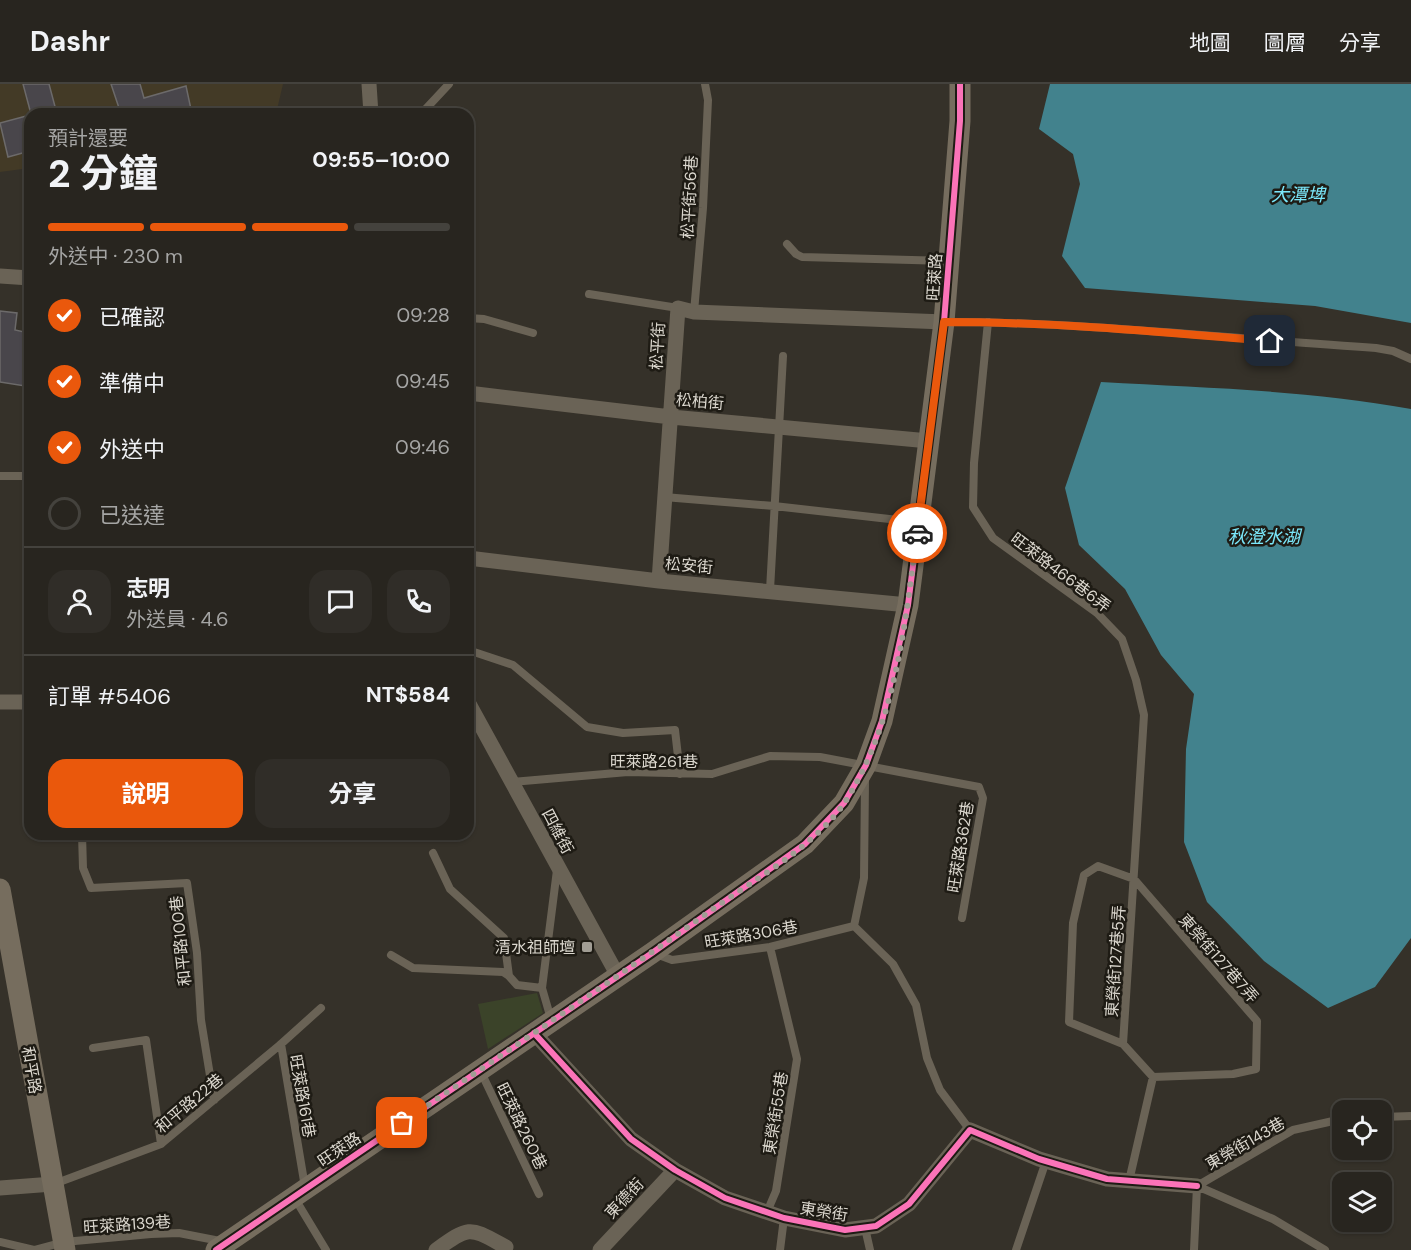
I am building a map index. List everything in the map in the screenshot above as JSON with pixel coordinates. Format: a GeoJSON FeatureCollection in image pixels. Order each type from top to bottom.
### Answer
{"type":"FeatureCollection","features":[{"type":"Feature","properties":{"kind":"street"},"geometry":{"type":"LineString","coordinates":[[369,84],[371,108]]}},
{"type":"Feature","properties":{"kind":"street","name":"旺萊路"},"geometry":{"type":"LineString","coordinates":[[222,1246],[618,976],[805,844],[844,803],[866,765],[882,721],[908,605],[944,322],[960,121],[960,84]]}},
{"type":"Feature","properties":{"kind":"street"},"geometry":{"type":"LineString","coordinates":[[0,276],[24,278]]}},
{"type":"Feature","properties":{"kind":"street","name":"松平街"},"geometry":{"type":"LineString","coordinates":[[659,581],[678,308],[694,312],[944,322]]}},
{"type":"Feature","properties":{"kind":"street","name":"松柏街"},"geometry":{"type":"LineString","coordinates":[[474,394],[671,417],[778,425],[929,441]]}},
{"type":"Feature","properties":{"kind":"street","name":"松安街"},"geometry":{"type":"LineString","coordinates":[[474,559],[659,581],[908,605]]}},
{"type":"Feature","properties":{"kind":"street"},"geometry":{"type":"LineString","coordinates":[[0,702],[24,702]]}},
{"type":"Feature","properties":{"kind":"street","name":"四維街"},"geometry":{"type":"LineString","coordinates":[[474,713],[618,976]]}},
{"type":"Feature","properties":{"kind":"street","name":"和平路"},"geometry":{"type":"LineString","coordinates":[[0,889],[64,1246]]}},
{"type":"Feature","properties":{"kind":"street","name":"東榮街"},"geometry":{"type":"LineString","coordinates":[[543,1027],[631,1139],[675,1170],[725,1198],[784,1218],[845,1230],[876,1226],[909,1204],[970,1130]]}},
{"type":"Feature","properties":{"kind":"street"},"geometry":{"type":"LineString","coordinates":[[970,1130],[1046,1161],[1107,1179],[1197,1186]]}},
{"type":"Feature","properties":{"kind":"street","name":"東德街"},"geometry":{"type":"LineString","coordinates":[[600,1250],[675,1170]]}},
{"type":"Feature","properties":{"kind":"street"},"geometry":{"type":"LineString","coordinates":[[0,1188],[53,1184]]}},
{"type":"Feature","properties":{"kind":"street"},"geometry":{"type":"LineString","coordinates":[[436,1250],[461,1232],[477,1232],[506,1247]]}},
{"type":"Feature","properties":{"kind":"lane"},"geometry":{"type":"LineString","coordinates":[[426,108],[448,84]]}},
{"type":"Feature","properties":{"kind":"lane","name":"松平街56巷"},"geometry":{"type":"LineString","coordinates":[[694,312],[703,208],[708,100],[705,84]]}},
{"type":"Feature","properties":{"kind":"lane"},"geometry":{"type":"LineString","coordinates":[[787,244],[802,257],[948,261]]}},
{"type":"Feature","properties":{"kind":"lane"},"geometry":{"type":"LineString","coordinates":[[589,294],[678,308]]}},
{"type":"Feature","properties":{"kind":"lane"},"geometry":{"type":"LineString","coordinates":[[474,318],[533,333]]}},
{"type":"Feature","properties":{"kind":"lane"},"geometry":{"type":"LineString","coordinates":[[944,322],[988,322],[1141,331],[1376,348],[1393,351],[1411,359]]}},
{"type":"Feature","properties":{"kind":"lane","name":"旺萊路466巷6弄"},"geometry":{"type":"LineString","coordinates":[[988,322],[974,463],[973,507],[993,538],[1097,613],[1122,639],[1136,680],[1144,715],[1134,879]]}},
{"type":"Feature","properties":{"kind":"lane"},"geometry":{"type":"LineString","coordinates":[[770,590],[783,356]]}},
{"type":"Feature","properties":{"kind":"lane"},"geometry":{"type":"LineString","coordinates":[[0,476],[24,476]]}},
{"type":"Feature","properties":{"kind":"lane"},"geometry":{"type":"LineString","coordinates":[[664,496],[919,522]]}},
{"type":"Feature","properties":{"kind":"lane"},"geometry":{"type":"LineString","coordinates":[[474,652],[513,665],[587,727],[623,733],[675,729],[680,774]]}},
{"type":"Feature","properties":{"kind":"lane","name":"旺萊路261巷"},"geometry":{"type":"LineString","coordinates":[[512,782],[628,772],[712,774],[770,756],[820,757],[866,765]]}},
{"type":"Feature","properties":{"kind":"lane"},"geometry":{"type":"LineString","coordinates":[[866,765],[864,878],[854,926],[893,964],[916,1005],[927,1058],[940,1090],[970,1130]]}},
{"type":"Feature","properties":{"kind":"lane","name":"旺萊路362巷"},"geometry":{"type":"LineString","coordinates":[[866,765],[978,787],[983,798],[962,918]]}},
{"type":"Feature","properties":{"kind":"lane","name":"和平路100巷"},"geometry":{"type":"LineString","coordinates":[[82,840],[83,868],[91,888],[187,883],[197,953],[201,1020],[214,1100]]}},
{"type":"Feature","properties":{"kind":"lane"},"geometry":{"type":"LineString","coordinates":[[434,853],[450,889],[504,938],[509,975]]}},
{"type":"Feature","properties":{"kind":"lane"},"geometry":{"type":"LineString","coordinates":[[1129,1182],[1153,1077],[1123,1044],[1069,1022],[1073,923],[1084,875],[1098,866],[1134,879]]}},
{"type":"Feature","properties":{"kind":"lane"},"geometry":{"type":"LineString","coordinates":[[543,1027],[542,988],[557,868]]}},
{"type":"Feature","properties":{"kind":"lane","name":"東榮街127巷5弄"},"geometry":{"type":"LineString","coordinates":[[1123,1044],[1134,879]]}},
{"type":"Feature","properties":{"kind":"lane","name":"東榮街127巷7弄"},"geometry":{"type":"LineString","coordinates":[[1134,879],[1257,1021],[1256,1069],[1233,1074],[1153,1077]]}},
{"type":"Feature","properties":{"kind":"lane","name":"旺萊路306巷"},"geometry":{"type":"LineString","coordinates":[[652,952],[672,960],[770,947],[854,926]]}},
{"type":"Feature","properties":{"kind":"lane","name":"東榮街55巷"},"geometry":{"type":"LineString","coordinates":[[767,1212],[776,1191],[796,1059],[770,947]]}},
{"type":"Feature","properties":{"kind":"lane"},"geometry":{"type":"LineString","coordinates":[[391,955],[413,968],[503,972],[509,975],[517,985],[542,988]]}},
{"type":"Feature","properties":{"kind":"lane","name":"和平路22巷"},"geometry":{"type":"LineString","coordinates":[[53,1184],[161,1144],[321,1008]]}},
{"type":"Feature","properties":{"kind":"lane"},"geometry":{"type":"LineString","coordinates":[[93,1048],[146,1040],[161,1144]]}},
{"type":"Feature","properties":{"kind":"lane","name":"旺萊路161巷"},"geometry":{"type":"LineString","coordinates":[[281,1044],[299,1193]]}},
{"type":"Feature","properties":{"kind":"lane","name":"旺萊路260巷"},"geometry":{"type":"LineString","coordinates":[[480,1070],[539,1194]]}},
{"type":"Feature","properties":{"kind":"lane"},"geometry":{"type":"LineString","coordinates":[[1392,1117],[1411,1116]]}},
{"type":"Feature","properties":{"kind":"lane","name":"東榮街143巷"},"geometry":{"type":"LineString","coordinates":[[1197,1186],[1293,1131],[1332,1121]]}},
{"type":"Feature","properties":{"kind":"lane"},"geometry":{"type":"LineString","coordinates":[[1016,1250],[1046,1161]]}},
{"type":"Feature","properties":{"kind":"lane"},"geometry":{"type":"LineString","coordinates":[[1194,1250],[1197,1186],[1273,1219],[1325,1250]]}},
{"type":"Feature","properties":{"kind":"lane"},"geometry":{"type":"LineString","coordinates":[[299,1193],[326,1250]]}},
{"type":"Feature","properties":{"kind":"lane"},"geometry":{"type":"LineString","coordinates":[[780,1250],[784,1218]]}},
{"type":"Feature","properties":{"kind":"lane"},"geometry":{"type":"LineString","coordinates":[[865,1228],[870,1250]]}},
{"type":"Feature","properties":{"kind":"lane","name":"旺萊路139巷"},"geometry":{"type":"LineString","coordinates":[[0,1242],[34,1250],[179,1233],[222,1246]]}},
{"type":"Feature","properties":{"kind":"shaded area"},"geometry":{"type":"Polygon","coordinates":[[[0,84],[283,84],[277,108],[24,108],[24,169],[0,172],[0,84]]]}},
{"type":"Feature","properties":{"kind":"green space"},"geometry":{"type":"Polygon","coordinates":[[[537,993],[543,1013],[488,1049],[478,1004],[537,993]]]}},
{"type":"Feature","properties":{"kind":"water","name":"大潭埤"},"geometry":{"type":"Polygon","coordinates":[[[1050,84],[1411,84],[1411,323],[1315,306],[1085,288],[1062,256],[1080,184],[1073,154],[1039,129],[1050,84]]]}},
{"type":"Feature","properties":{"kind":"water","name":"秋澄水湖"},"geometry":{"type":"Polygon","coordinates":[[[1101,382],[1295,394],[1411,409],[1411,938],[1375,987],[1328,1008],[1264,961],[1207,902],[1184,842],[1186,749],[1194,694],[1161,655],[1125,589],[1079,545],[1065,488],[1101,382]]]}},
{"type":"Feature","properties":{"kind":"building"},"geometry":{"type":"Polygon","coordinates":[[[23,84],[49,84],[55,108],[29,108],[23,84]]]}},
{"type":"Feature","properties":{"kind":"building"},"geometry":{"type":"Polygon","coordinates":[[[111,84],[140,84],[144,98],[186,86],[191,108],[119,108],[111,84]]]}},
{"type":"Feature","properties":{"kind":"building"},"geometry":{"type":"Polygon","coordinates":[[[24,117],[24,153],[8,157],[0,123],[24,117]]]}},
{"type":"Feature","properties":{"kind":"building"},"geometry":{"type":"Polygon","coordinates":[[[0,311],[17,313],[15,330],[24,332],[24,386],[0,382],[0,311]]]}},
{"type":"Feature","properties":{"kind":"cycle path"},"geometry":{"type":"LineString","coordinates":[[216,1250],[652,953],[805,844],[844,803],[866,765],[882,721],[908,605],[944,322],[960,121],[960,84]]}},
{"type":"Feature","properties":{"kind":"cycle path"},"geometry":{"type":"LineString","coordinates":[[534,1033],[631,1139],[675,1170],[725,1198],[784,1218],[845,1230],[876,1226],[909,1204],[970,1130],[1039,1159],[1107,1179],[1197,1186]]}},
{"type":"Feature","properties":{"kind":"way so far"},"geometry":{"type":"LineString","coordinates":[[402,1123],[805,844],[844,803],[866,765],[882,721],[908,605],[917,533]]}},
{"type":"Feature","properties":{"kind":"place","name":"清水祖師壇"},"geometry":{"type":"Point","coordinates":[587,947]}},
{"type":"Feature","properties":{"kind":"route"},"geometry":{"type":"LineString","coordinates":[[917,533],[944,322],[988,322],[1270,341]]}}]}
